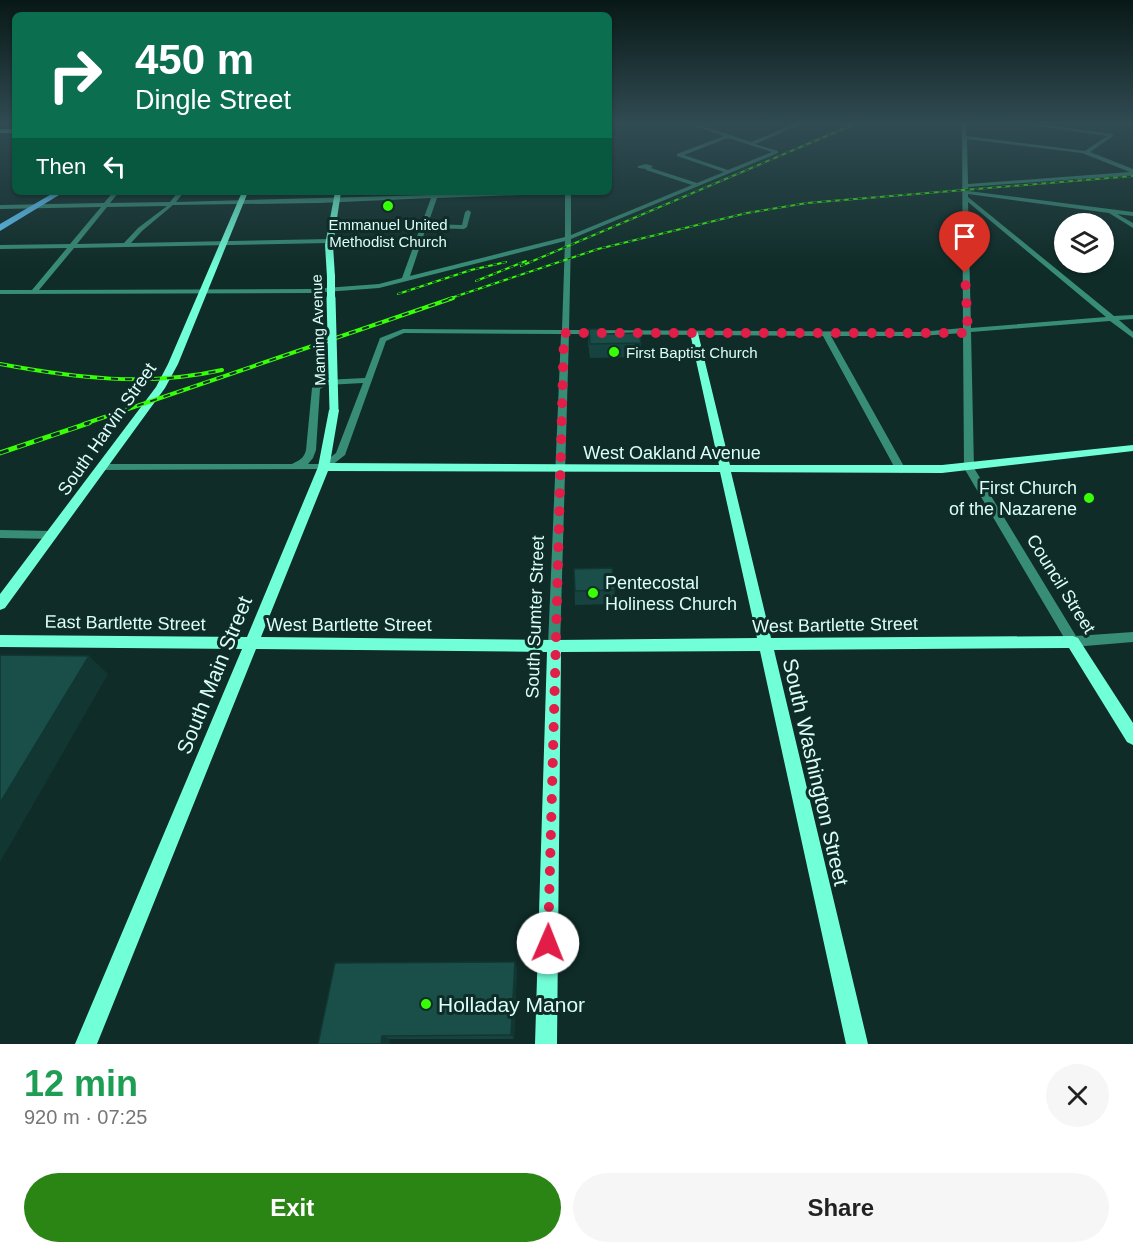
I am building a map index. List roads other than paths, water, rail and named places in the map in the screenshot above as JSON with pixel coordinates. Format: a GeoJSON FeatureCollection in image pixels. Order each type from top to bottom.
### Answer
{"type":"FeatureCollection","features":[{"type":"Feature","properties":{"kind":"main road"},"geometry":{"type":"LineString","coordinates":[[0,228],[56,195]]}},
{"type":"Feature","properties":{"kind":"street"},"geometry":{"type":"LineString","coordinates":[[656,172],[698,185]]}},
{"type":"Feature","properties":{"kind":"street"},"geometry":{"type":"LineString","coordinates":[[0,292],[343,290],[405,280],[568,238],[729,172]]}},
{"type":"Feature","properties":{"kind":"street"},"geometry":{"type":"LineString","coordinates":[[965,172],[969,468]]}},
{"type":"Feature","properties":{"kind":"street"},"geometry":{"type":"LineString","coordinates":[[965,192],[1133,172]]}},
{"type":"Feature","properties":{"kind":"street"},"geometry":{"type":"LineString","coordinates":[[965,192],[1133,214]]}},
{"type":"Feature","properties":{"kind":"street"},"geometry":{"type":"LineString","coordinates":[[965,192],[1133,336]]}},
{"type":"Feature","properties":{"kind":"street"},"geometry":{"type":"LineString","coordinates":[[34,292],[114,195]]}},
{"type":"Feature","properties":{"kind":"street"},"geometry":{"type":"LineString","coordinates":[[126,245],[138,228],[166,211],[179,195]]}},
{"type":"Feature","properties":{"kind":"street","name":"South Harvin Street"},"geometry":{"type":"LineString","coordinates":[[0,604],[103,467],[165,378],[244,195]]}},
{"type":"Feature","properties":{"kind":"street"},"geometry":{"type":"LineString","coordinates":[[288,202],[290,195]]}},
{"type":"Feature","properties":{"kind":"street","name":"Manning Avenue"},"geometry":{"type":"LineString","coordinates":[[324,467],[334,410],[329,241],[337,195]]}},
{"type":"Feature","properties":{"kind":"street"},"geometry":{"type":"LineString","coordinates":[[0,207],[336,201],[422,195]]}},
{"type":"Feature","properties":{"kind":"street"},"geometry":{"type":"LineString","coordinates":[[405,280],[436,195]]}},
{"type":"Feature","properties":{"kind":"street","name":"South Sumter Street"},"geometry":{"type":"LineString","coordinates":[[546,1044],[554,646],[568,195]]}},
{"type":"Feature","properties":{"kind":"street"},"geometry":{"type":"LineString","coordinates":[[1109,211],[1133,226]]}},
{"type":"Feature","properties":{"kind":"street"},"geometry":{"type":"LineString","coordinates":[[423,226],[464,227],[468,212]]}},
{"type":"Feature","properties":{"kind":"street"},"geometry":{"type":"LineString","coordinates":[[0,247],[329,241]]}},
{"type":"Feature","properties":{"kind":"street"},"geometry":{"type":"LineString","coordinates":[[564,333],[968,333],[1133,317]]}},
{"type":"Feature","properties":{"kind":"street","name":"South Main Street"},"geometry":{"type":"LineString","coordinates":[[86,1044],[249,644],[324,467],[340,455],[382,340],[404,331],[564,333]]}},
{"type":"Feature","properties":{"kind":"street","name":"South Washington Street"},"geometry":{"type":"LineString","coordinates":[[694,333],[857,1044]]}},
{"type":"Feature","properties":{"kind":"street"},"geometry":{"type":"LineString","coordinates":[[826,334],[901,470]]}},
{"type":"Feature","properties":{"kind":"street"},"geometry":{"type":"LineString","coordinates":[[293,467],[305,461],[310,454],[311,412],[316,388],[325,383],[367,380]]}},
{"type":"Feature","properties":{"kind":"street","name":"West Oakland Avenue"},"geometry":{"type":"LineString","coordinates":[[103,467],[901,470],[969,468],[1133,448]]}},
{"type":"Feature","properties":{"kind":"street","name":"Council Street"},"geometry":{"type":"LineString","coordinates":[[969,468],[1133,738]]}},
{"type":"Feature","properties":{"kind":"street"},"geometry":{"type":"LineString","coordinates":[[0,534],[52,535]]}},
{"type":"Feature","properties":{"kind":"street","name":"West Bartlette Street"},"geometry":{"type":"LineString","coordinates":[[249,644],[765,645],[1073,642],[1133,637]]}},
{"type":"Feature","properties":{"kind":"street","name":"East Bartlette Street"},"geometry":{"type":"LineString","coordinates":[[0,641],[249,644]]}},
{"type":"Feature","properties":{"kind":"railway"},"geometry":{"type":"LineString","coordinates":[[521,266],[743,172]]}},
{"type":"Feature","properties":{"kind":"railway"},"geometry":{"type":"LineString","coordinates":[[448,299],[598,249],[747,213],[807,203],[1133,176]]}},
{"type":"Feature","properties":{"kind":"railway"},"geometry":{"type":"LineString","coordinates":[[476,281],[526,261]]}},
{"type":"Feature","properties":{"kind":"railway"},"geometry":{"type":"LineString","coordinates":[[398,294],[471,270],[506,262]]}},
{"type":"Feature","properties":{"kind":"railway"},"geometry":{"type":"LineString","coordinates":[[84,424],[453,298]]}},
{"type":"Feature","properties":{"kind":"railway"},"geometry":{"type":"LineString","coordinates":[[0,364],[111,379],[166,378],[222,370]]}},
{"type":"Feature","properties":{"kind":"railway"},"geometry":{"type":"LineString","coordinates":[[0,453],[89,423]]}},
{"type":"Feature","properties":{"kind":"place","name":"Emmanuel United Methodist Church"},"geometry":{"type":"Point","coordinates":[388,206]}},
{"type":"Feature","properties":{"kind":"place","name":"First Baptist Church"},"geometry":{"type":"Point","coordinates":[614,352]}},
{"type":"Feature","properties":{"kind":"place","name":"First Church of the Nazarene"},"geometry":{"type":"Point","coordinates":[1089,498]}},
{"type":"Feature","properties":{"kind":"place","name":"Pentecostal Holiness Church"},"geometry":{"type":"Point","coordinates":[593,593]}},
{"type":"Feature","properties":{"kind":"place","name":"Holladay Manor"},"geometry":{"type":"Point","coordinates":[426,1004]}}]}
